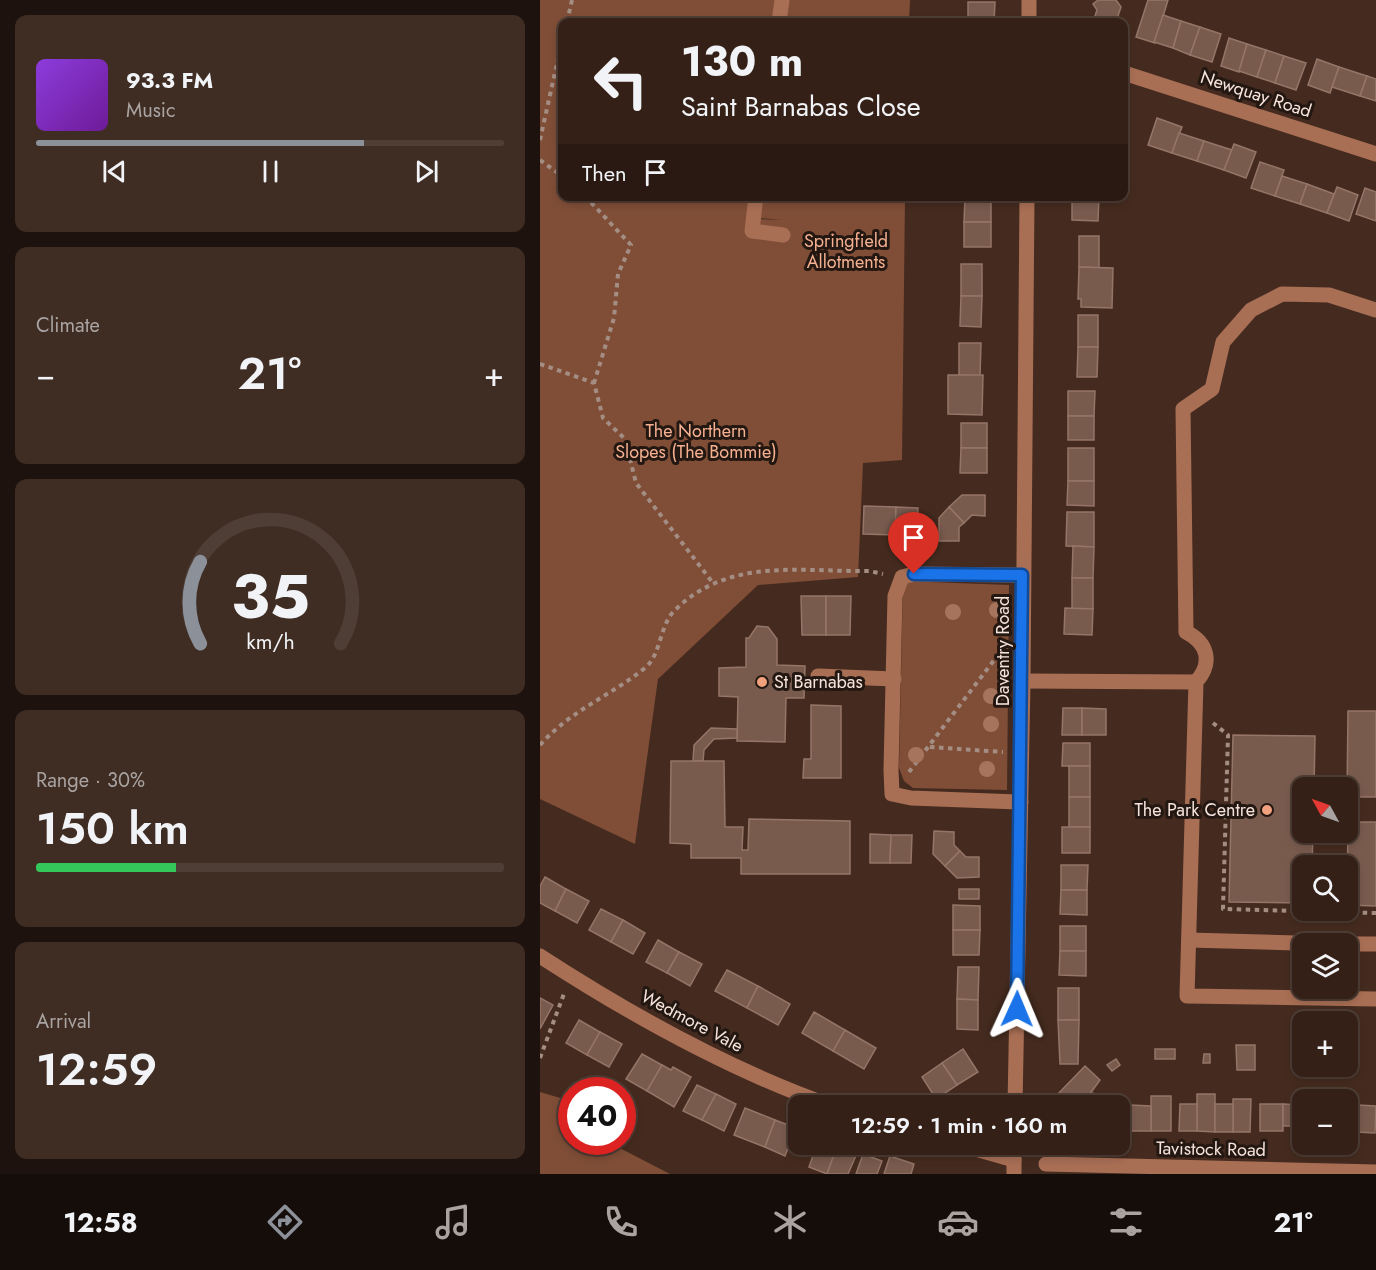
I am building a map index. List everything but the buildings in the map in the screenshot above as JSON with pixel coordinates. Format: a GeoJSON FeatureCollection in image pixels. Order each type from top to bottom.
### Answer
{"type":"FeatureCollection","features":[{"type":"Feature","properties":{"kind":"street"},"geometry":{"type":"LineString","coordinates":[[780,18],[782,0]]}},
{"type":"Feature","properties":{"kind":"street"},"geometry":{"type":"LineString","coordinates":[[1029,0],[1029,18]]}},
{"type":"Feature","properties":{"kind":"street","name":"Newquay Road"},"geometry":{"type":"LineString","coordinates":[[1128,74],[1376,154]]}},
{"type":"Feature","properties":{"kind":"street"},"geometry":{"type":"LineString","coordinates":[[755,201],[752,231],[783,235]]}},
{"type":"Feature","properties":{"kind":"street","name":"Daventry Road"},"geometry":{"type":"LineString","coordinates":[[1015,1095],[1023,681],[1022,575],[1027,201]]}},
{"type":"Feature","properties":{"kind":"street"},"geometry":{"type":"LineString","coordinates":[[1376,310],[1329,295],[1282,294],[1251,310],[1223,342],[1212,389],[1183,409],[1186,632],[1197,638],[1206,650],[1207,661],[1204,673],[1196,682],[1187,996],[1376,999]]}},
{"type":"Feature","properties":{"kind":"street"},"geometry":{"type":"LineString","coordinates":[[1021,802],[911,798],[892,794],[895,596],[902,577],[914,574],[1022,575]]}},
{"type":"Feature","properties":{"kind":"street"},"geometry":{"type":"LineString","coordinates":[[818,676],[894,679]]}},
{"type":"Feature","properties":{"kind":"street"},"geometry":{"type":"LineString","coordinates":[[1023,681],[1196,682]]}},
{"type":"Feature","properties":{"kind":"street"},"geometry":{"type":"LineString","coordinates":[[1189,940],[1292,943]]}},
{"type":"Feature","properties":{"kind":"street"},"geometry":{"type":"LineString","coordinates":[[1358,944],[1376,944]]}},
{"type":"Feature","properties":{"kind":"street","name":"Wedmore Vale"},"geometry":{"type":"LineString","coordinates":[[540,956],[700,1050],[802,1095]]}},
{"type":"Feature","properties":{"kind":"street"},"geometry":{"type":"LineString","coordinates":[[996,1155],[1014,1160]]}},
{"type":"Feature","properties":{"kind":"street","name":"Tavistock Road"},"geometry":{"type":"LineString","coordinates":[[1046,1164],[1376,1172]]}},
{"type":"Feature","properties":{"kind":"path"},"geometry":{"type":"LineString","coordinates":[[568,18],[572,0]]}},
{"type":"Feature","properties":{"kind":"path"},"geometry":{"type":"LineString","coordinates":[[540,140],[558,59]]}},
{"type":"Feature","properties":{"kind":"path"},"geometry":{"type":"LineString","coordinates":[[540,160],[558,173]]}},
{"type":"Feature","properties":{"kind":"path"},"geometry":{"type":"LineString","coordinates":[[590,201],[631,245],[618,274],[614,318],[594,383],[603,418],[625,439],[636,483],[713,583]]}},
{"type":"Feature","properties":{"kind":"path"},"geometry":{"type":"LineString","coordinates":[[540,364],[594,383]]}},
{"type":"Feature","properties":{"kind":"path"},"geometry":{"type":"LineString","coordinates":[[540,745],[558,725],[648,665],[673,612],[713,583],[747,572],[869,571],[902,577]]}},
{"type":"Feature","properties":{"kind":"path"},"geometry":{"type":"LineString","coordinates":[[892,794],[1007,644],[1022,644]]}},
{"type":"Feature","properties":{"kind":"path"},"geometry":{"type":"LineString","coordinates":[[1196,699],[1209,720],[1228,735],[1222,909],[1376,913]]}},
{"type":"Feature","properties":{"kind":"path"},"geometry":{"type":"LineString","coordinates":[[929,747],[1022,754]]}},
{"type":"Feature","properties":{"kind":"path"},"geometry":{"type":"LineString","coordinates":[[540,1058],[571,976]]}},
{"type":"Feature","properties":{"kind":"green space","name":"The Northern Slopes (The Bommie)"},"geometry":{"type":"Polygon","coordinates":[[[540,0],[784,0],[782,18],[558,18],[558,201],[759,201],[757,219],[783,220],[758,218],[760,201],[905,201],[902,460],[863,463],[858,577],[758,585],[658,679],[635,844],[540,799],[540,0]]]}},
{"type":"Feature","properties":{"kind":"green space"},"geometry":{"type":"Polygon","coordinates":[[[785,0],[910,0],[909,18],[783,18],[785,0]]]}},
{"type":"Feature","properties":{"kind":"green space"},"geometry":{"type":"Polygon","coordinates":[[[903,581],[1009,585],[1007,790],[913,788],[904,781],[899,768],[903,581]]]}},
{"type":"Feature","properties":{"kind":"green space"},"geometry":{"type":"Polygon","coordinates":[[[540,1092],[558,1097],[558,1155],[633,1155],[670,1174],[540,1174],[540,1092]]]}},
{"type":"Feature","properties":{"kind":"place","name":"St Barnabas"},"geometry":{"type":"Point","coordinates":[762,682]}},
{"type":"Feature","properties":{"kind":"place","name":"The Park Centre"},"geometry":{"type":"Point","coordinates":[1267,810]}},
{"type":"Feature","properties":{"kind":"route"},"geometry":{"type":"LineString","coordinates":[[914,574],[1022,575],[1023,681],[1017,1009]]}},
{"type":"Feature","properties":{"kind":"park label","name":"Springfield Allotments"},"geometry":{"type":"Point","coordinates":[846,251]}}]}
